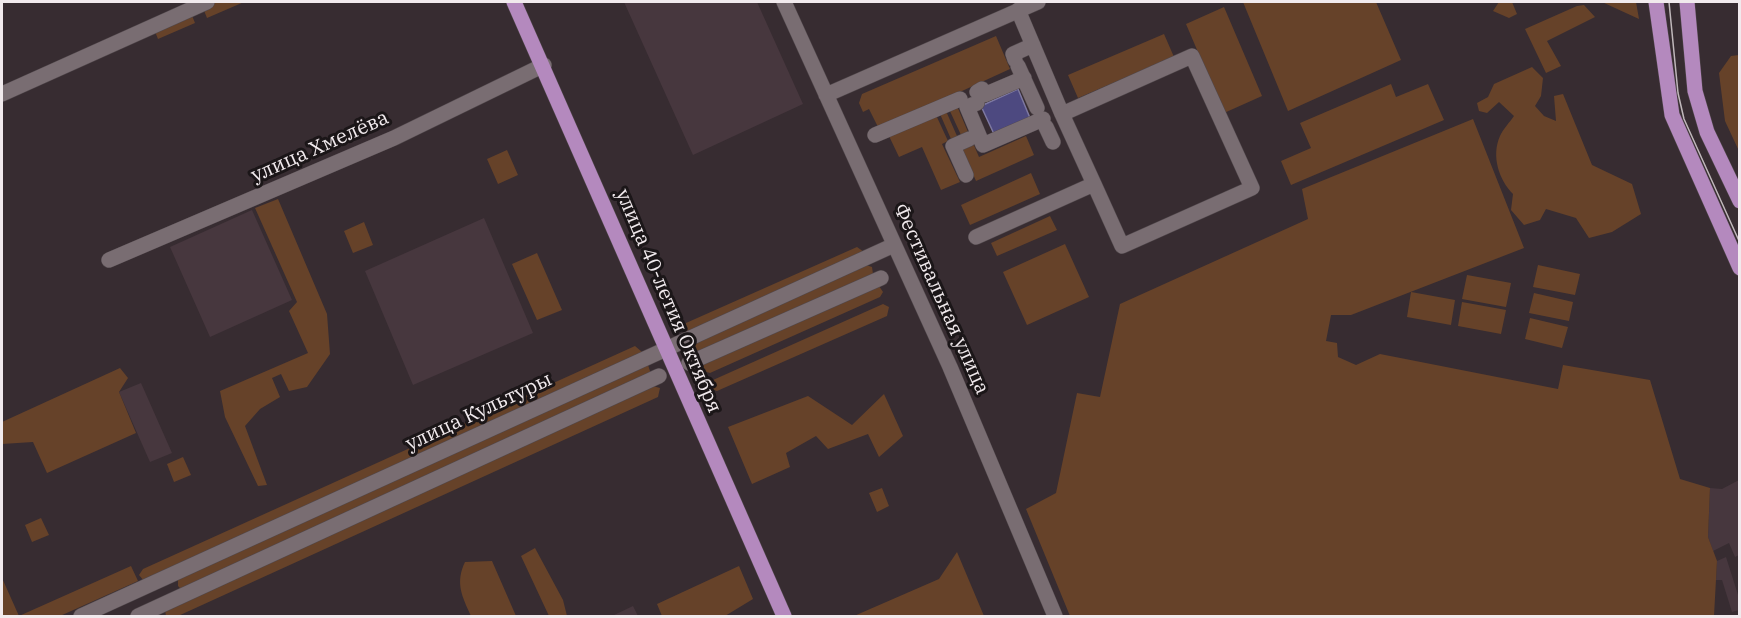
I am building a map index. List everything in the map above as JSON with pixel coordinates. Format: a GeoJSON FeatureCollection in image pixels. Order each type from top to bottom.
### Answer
{"type":"FeatureCollection","features":[{"type":"Feature","properties":{"kind":"main road","name":"улица 40-летия Октября"},"geometry":{"type":"LineString","coordinates":[[514,2],[544,65],[666,350],[784,616]]}},
{"type":"Feature","properties":{"kind":"main road"},"geometry":{"type":"LineString","coordinates":[[1656,2],[1672,116],[1740,268]]}},
{"type":"Feature","properties":{"kind":"main road"},"geometry":{"type":"LineString","coordinates":[[1687,2],[1695,91],[1707,132],[1740,201]]}},
{"type":"Feature","properties":{"kind":"street"},"geometry":{"type":"LineString","coordinates":[[2,94],[207,2]]}},
{"type":"Feature","properties":{"kind":"street","name":"Фестивальная улица"},"geometry":{"type":"LineString","coordinates":[[784,2],[950,367],[1055,616]]}},
{"type":"Feature","properties":{"kind":"street"},"geometry":{"type":"LineString","coordinates":[[826,95],[1038,2]]}},
{"type":"Feature","properties":{"kind":"street"},"geometry":{"type":"LineString","coordinates":[[1018,10],[1090,186],[1123,249],[1252,188],[1192,56],[1062,114]]}},
{"type":"Feature","properties":{"kind":"street"},"geometry":{"type":"LineString","coordinates":[[1033,45],[1012,54],[1053,142]]}},
{"type":"Feature","properties":{"kind":"street","name":"улица Хмелёва"},"geometry":{"type":"LineString","coordinates":[[109,260],[394,138],[544,65]]}},
{"type":"Feature","properties":{"kind":"street"},"geometry":{"type":"LineString","coordinates":[[875,135],[974,97],[1019,68]]}},
{"type":"Feature","properties":{"kind":"street"},"geometry":{"type":"LineString","coordinates":[[974,97],[968,107],[974,137],[984,145],[1042,117]]}},
{"type":"Feature","properties":{"kind":"street"},"geometry":{"type":"LineString","coordinates":[[966,175],[953,146],[974,137]]}},
{"type":"Feature","properties":{"kind":"street"},"geometry":{"type":"LineString","coordinates":[[976,237],[1090,186]]}},
{"type":"Feature","properties":{"kind":"street","name":"улица Культуры"},"geometry":{"type":"LineString","coordinates":[[81,616],[894,245]]}},
{"type":"Feature","properties":{"kind":"street"},"geometry":{"type":"LineString","coordinates":[[689,363],[881,278]]}},
{"type":"Feature","properties":{"kind":"street"},"geometry":{"type":"LineString","coordinates":[[138,616],[659,376]]}},
{"type":"Feature","properties":{"kind":"shaded area"},"geometry":{"type":"Polygon","coordinates":[[[217,2],[244,2],[207,18],[203,8],[217,2]]]}},
{"type":"Feature","properties":{"kind":"shaded area"},"geometry":{"type":"Polygon","coordinates":[[[624,2],[757,2],[803,104],[693,155],[624,2]]]}},
{"type":"Feature","properties":{"kind":"shaded area"},"geometry":{"type":"Polygon","coordinates":[[[1243,2],[1376,2],[1401,60],[1288,111],[1243,2]]]}},
{"type":"Feature","properties":{"kind":"shaded area"},"geometry":{"type":"Polygon","coordinates":[[[1499,2],[1512,2],[1517,14],[1509,18],[1493,11],[1499,2]]]}},
{"type":"Feature","properties":{"kind":"shaded area"},"geometry":{"type":"Polygon","coordinates":[[[1602,2],[1636,2],[1639,19],[1602,2]]]}},
{"type":"Feature","properties":{"kind":"shaded area"},"geometry":{"type":"Polygon","coordinates":[[[1584,5],[1595,17],[1547,41],[1561,66],[1546,73],[1525,29],[1584,5]]]}},
{"type":"Feature","properties":{"kind":"shaded area"},"geometry":{"type":"Polygon","coordinates":[[[1224,7],[1262,96],[1224,113],[1186,24],[1224,7]]]}},
{"type":"Feature","properties":{"kind":"shaded area"},"geometry":{"type":"Polygon","coordinates":[[[191,13],[195,23],[158,39],[154,29],[191,13]]]}},
{"type":"Feature","properties":{"kind":"shaded area"},"geometry":{"type":"Polygon","coordinates":[[[1164,34],[1174,57],[1078,98],[1068,75],[1164,34]]]}},
{"type":"Feature","properties":{"kind":"shaded area"},"geometry":{"type":"Polygon","coordinates":[[[996,36],[1010,69],[879,129],[869,109],[863,112],[859,103],[862,94],[996,36]]]}},
{"type":"Feature","properties":{"kind":"shaded area"},"geometry":{"type":"Polygon","coordinates":[[[1740,55],[1739,151],[1725,121],[1719,73],[1731,56],[1740,55]]]}},
{"type":"Feature","properties":{"kind":"shaded area"},"geometry":{"type":"Polygon","coordinates":[[[1532,67],[1543,78],[1541,96],[1535,106],[1544,116],[1556,121],[1554,96],[1563,94],[1592,165],[1632,184],[1641,214],[1612,232],[1589,238],[1576,218],[1546,209],[1540,220],[1524,225],[1511,210],[1513,194],[1500,175],[1496,152],[1501,133],[1514,116],[1499,102],[1487,113],[1479,111],[1477,103],[1488,97],[1494,84],[1532,67]]]}},
{"type":"Feature","properties":{"kind":"shaded area"},"geometry":{"type":"Polygon","coordinates":[[[1391,84],[1396,97],[1428,84],[1444,120],[1291,185],[1281,161],[1311,148],[1300,123],[1391,84]]]}},
{"type":"Feature","properties":{"kind":"shaded area"},"geometry":{"type":"Polygon","coordinates":[[[1018,89],[1030,118],[994,134],[981,106],[1018,89]]]}},
{"type":"Feature","properties":{"kind":"shaded area"},"geometry":{"type":"Polygon","coordinates":[[[957,106],[968,132],[961,135],[949,109],[957,106]]]}},
{"type":"Feature","properties":{"kind":"shaded area"},"geometry":{"type":"Polygon","coordinates":[[[946,111],[957,136],[951,139],[940,114],[946,111]]]}},
{"type":"Feature","properties":{"kind":"shaded area"},"geometry":{"type":"Polygon","coordinates":[[[936,115],[948,141],[942,144],[960,182],[941,190],[922,147],[899,157],[889,136],[936,115]]]}},
{"type":"Feature","properties":{"kind":"shaded area"},"geometry":{"type":"Polygon","coordinates":[[[1473,119],[1524,248],[1351,315],[1331,315],[1326,341],[1337,343],[1338,357],[1356,365],[1380,354],[1558,389],[1563,365],[1650,380],[1680,479],[1710,488],[1708,537],[1717,561],[1714,616],[1070,616],[1026,509],[1056,493],[1077,393],[1100,397],[1120,304],[1308,219],[1302,189],[1473,119]]]}},
{"type":"Feature","properties":{"kind":"shaded area"},"geometry":{"type":"Polygon","coordinates":[[[1026,136],[1034,155],[976,181],[962,148],[973,143],[979,157],[1026,136]]]}},
{"type":"Feature","properties":{"kind":"shaded area"},"geometry":{"type":"Polygon","coordinates":[[[507,150],[518,175],[498,184],[487,159],[507,150]]]}},
{"type":"Feature","properties":{"kind":"shaded area"},"geometry":{"type":"Polygon","coordinates":[[[1031,173],[1040,194],[970,225],[961,205],[1031,173]]]}},
{"type":"Feature","properties":{"kind":"shaded area"},"geometry":{"type":"Polygon","coordinates":[[[278,199],[327,314],[330,354],[307,387],[289,391],[281,374],[272,378],[280,397],[260,409],[245,426],[267,485],[258,486],[225,417],[220,391],[308,353],[289,311],[297,302],[255,208],[278,199]]]}},
{"type":"Feature","properties":{"kind":"shaded area"},"geometry":{"type":"Polygon","coordinates":[[[252,210],[292,300],[210,337],[170,247],[252,210]]]}},
{"type":"Feature","properties":{"kind":"shaded area"},"geometry":{"type":"Polygon","coordinates":[[[1050,216],[1057,230],[997,256],[991,243],[1050,216]]]}},
{"type":"Feature","properties":{"kind":"shaded area"},"geometry":{"type":"Polygon","coordinates":[[[484,218],[533,333],[413,385],[365,271],[484,218]]]}},
{"type":"Feature","properties":{"kind":"shaded area"},"geometry":{"type":"Polygon","coordinates":[[[364,222],[373,245],[353,253],[344,231],[364,222]]]}},
{"type":"Feature","properties":{"kind":"shaded area"},"geometry":{"type":"Polygon","coordinates":[[[1065,244],[1089,297],[1027,325],[1003,272],[1065,244]]]}},
{"type":"Feature","properties":{"kind":"shaded area"},"geometry":{"type":"Polygon","coordinates":[[[857,247],[864,252],[687,334],[683,328],[686,323],[857,247]]]}},
{"type":"Feature","properties":{"kind":"shaded area"},"geometry":{"type":"Polygon","coordinates":[[[537,253],[562,310],[537,320],[512,264],[537,253]]]}},
{"type":"Feature","properties":{"kind":"shaded area"},"geometry":{"type":"Polygon","coordinates":[[[866,265],[872,267],[873,274],[697,352],[694,350],[693,343],[866,265]]]}},
{"type":"Feature","properties":{"kind":"shaded area"},"geometry":{"type":"Polygon","coordinates":[[[1538,265],[1580,274],[1575,295],[1533,287],[1538,265]]]}},
{"type":"Feature","properties":{"kind":"shaded area"},"geometry":{"type":"Polygon","coordinates":[[[1467,275],[1511,283],[1506,307],[1462,299],[1467,275]]]}},
{"type":"Feature","properties":{"kind":"shaded area"},"geometry":{"type":"Polygon","coordinates":[[[879,286],[883,292],[880,297],[710,373],[703,371],[702,364],[879,286]]]}},
{"type":"Feature","properties":{"kind":"shaded area"},"geometry":{"type":"Polygon","coordinates":[[[1411,292],[1455,300],[1451,325],[1407,317],[1411,292]]]}},
{"type":"Feature","properties":{"kind":"shaded area"},"geometry":{"type":"Polygon","coordinates":[[[1534,293],[1573,302],[1569,321],[1529,313],[1534,293]]]}},
{"type":"Feature","properties":{"kind":"shaded area"},"geometry":{"type":"Polygon","coordinates":[[[1462,302],[1506,310],[1501,334],[1458,326],[1462,302]]]}},
{"type":"Feature","properties":{"kind":"shaded area"},"geometry":{"type":"Polygon","coordinates":[[[883,304],[889,307],[887,316],[717,391],[709,386],[713,380],[883,304]]]}},
{"type":"Feature","properties":{"kind":"shaded area"},"geometry":{"type":"Polygon","coordinates":[[[1530,318],[1568,327],[1562,348],[1525,339],[1530,318]]]}},
{"type":"Feature","properties":{"kind":"shaded area"},"geometry":{"type":"Polygon","coordinates":[[[635,346],[642,352],[144,581],[139,575],[143,569],[635,346]]]}},
{"type":"Feature","properties":{"kind":"shaded area"},"geometry":{"type":"Polygon","coordinates":[[[648,365],[651,374],[181,589],[178,586],[178,579],[648,365]]]}},
{"type":"Feature","properties":{"kind":"shaded area"},"geometry":{"type":"Polygon","coordinates":[[[120,368],[128,378],[119,392],[136,433],[47,473],[33,442],[2,444],[2,422],[120,368]]]}},
{"type":"Feature","properties":{"kind":"shaded area"},"geometry":{"type":"Polygon","coordinates":[[[141,383],[172,453],[150,462],[119,392],[141,383]]]}},
{"type":"Feature","properties":{"kind":"shaded area"},"geometry":{"type":"Polygon","coordinates":[[[653,386],[660,388],[658,397],[178,616],[166,616],[165,610],[653,386]]]}},
{"type":"Feature","properties":{"kind":"shaded area"},"geometry":{"type":"Polygon","coordinates":[[[884,394],[903,436],[879,457],[868,434],[828,449],[816,436],[786,453],[790,467],[752,484],[728,427],[808,396],[852,425],[884,394]]]}},
{"type":"Feature","properties":{"kind":"shaded area"},"geometry":{"type":"Polygon","coordinates":[[[183,457],[191,475],[174,482],[167,464],[183,457]]]}},
{"type":"Feature","properties":{"kind":"shaded area"},"geometry":{"type":"Polygon","coordinates":[[[1739,480],[1739,555],[1735,557],[1729,543],[1713,551],[1708,537],[1710,488],[1722,489],[1739,480]]]}},
{"type":"Feature","properties":{"kind":"shaded area"},"geometry":{"type":"Polygon","coordinates":[[[882,488],[889,506],[877,512],[869,493],[882,488]]]}},
{"type":"Feature","properties":{"kind":"shaded area"},"geometry":{"type":"Polygon","coordinates":[[[41,518],[49,535],[32,542],[25,525],[41,518]]]}},
{"type":"Feature","properties":{"kind":"shaded area"},"geometry":{"type":"Polygon","coordinates":[[[535,548],[563,600],[567,616],[549,616],[521,556],[535,548]]]}},
{"type":"Feature","properties":{"kind":"shaded area"},"geometry":{"type":"Polygon","coordinates":[[[957,552],[984,616],[854,616],[939,579],[957,552]]]}},
{"type":"Feature","properties":{"kind":"shaded area"},"geometry":{"type":"Polygon","coordinates":[[[1726,557],[1739,598],[1739,610],[1732,612],[1722,580],[1716,580],[1717,561],[1726,557]]]}},
{"type":"Feature","properties":{"kind":"shaded area"},"geometry":{"type":"Polygon","coordinates":[[[492,561],[516,616],[471,616],[460,583],[465,562],[492,561]]]}},
{"type":"Feature","properties":{"kind":"shaded area"},"geometry":{"type":"Polygon","coordinates":[[[131,566],[138,581],[60,616],[19,616],[131,566]]]}},
{"type":"Feature","properties":{"kind":"shaded area"},"geometry":{"type":"Polygon","coordinates":[[[739,566],[753,599],[725,616],[662,616],[657,604],[739,566]]]}},
{"type":"Feature","properties":{"kind":"shaded area"},"geometry":{"type":"Polygon","coordinates":[[[2,578],[19,616],[2,616],[2,578]]]}},
{"type":"Feature","properties":{"kind":"shaded area"},"geometry":{"type":"Polygon","coordinates":[[[633,606],[638,616],[612,616],[633,606]]]}},
{"type":"Feature","properties":{"kind":"tram line"},"geometry":{"type":"LineString","coordinates":[[1669,2],[1678,93],[1684,119],[1740,243]]}}]}
